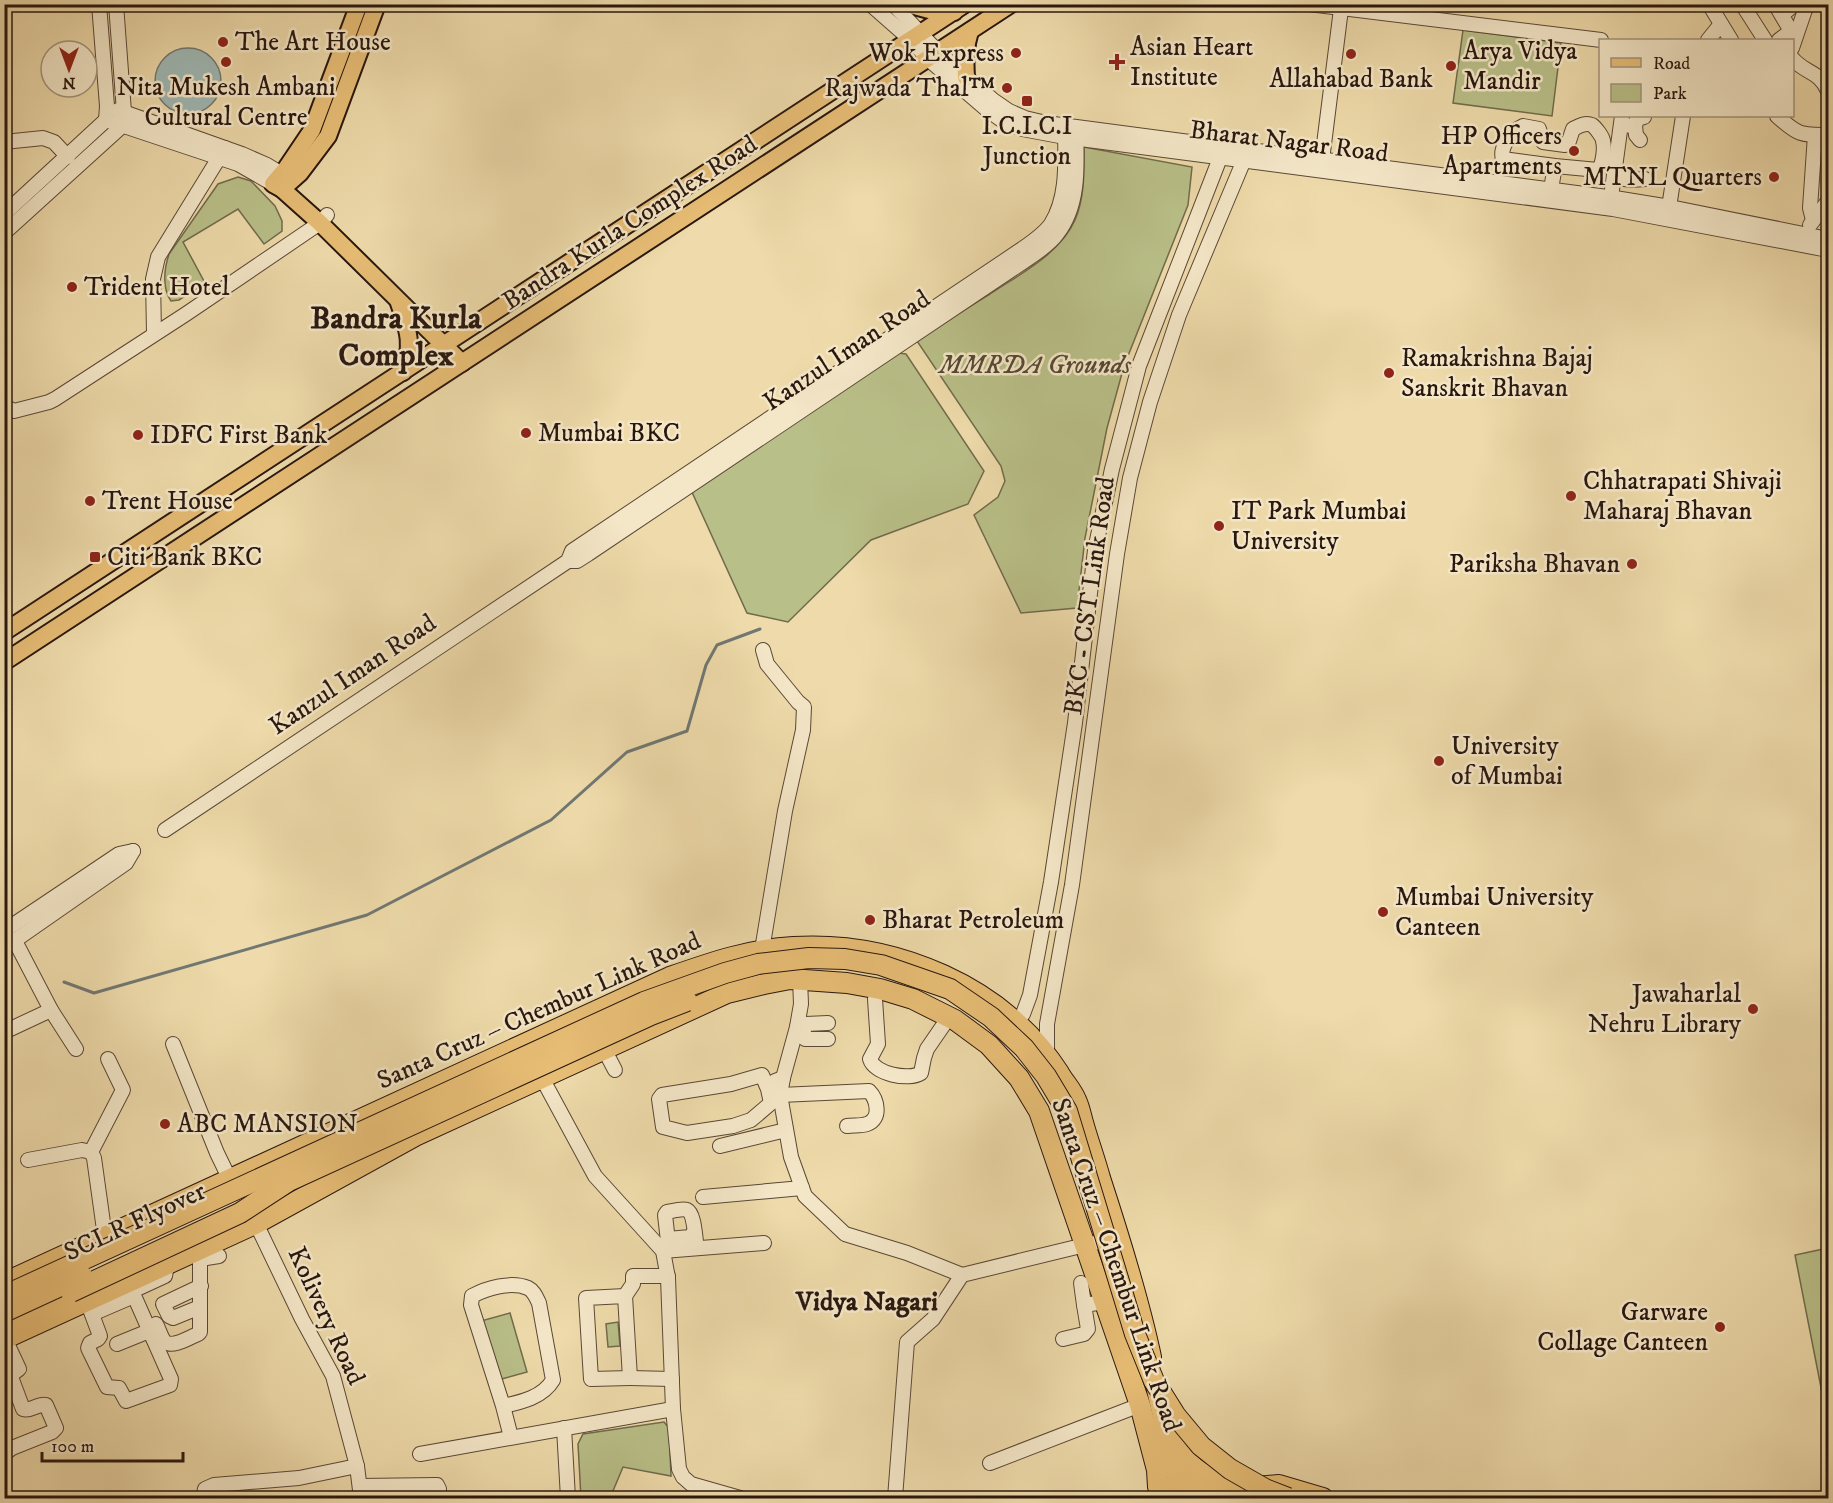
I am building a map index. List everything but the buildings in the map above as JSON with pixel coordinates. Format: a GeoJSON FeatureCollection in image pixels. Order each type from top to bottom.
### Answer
{"type":"FeatureCollection","features":[{"type":"Feature","properties":{"kind":"highway","name":"Santa Cruz – Chembur Link Road"},"geometry":{"type":"LineString","coordinates":[[4,1283],[670,977],[725,958],[762,950],[794,947],[853,950],[885,955],[929,969],[961,983],[994,1003],[1047,1054],[1076,1100],[1119,1238],[1151,1354],[1161,1411],[1167,1486]]}},
{"type":"Feature","properties":{"kind":"highway"},"geometry":{"type":"LineString","coordinates":[[847,983],[853,950]]}},
{"type":"Feature","properties":{"kind":"highway"},"geometry":{"type":"LineString","coordinates":[[4,1324],[84,1302],[240,1213],[289,1173],[644,1002],[725,973],[758,964],[809,958],[854,961],[881,965],[950,989],[991,1017],[1024,1047],[1046,1076],[1067,1111],[1135,1334],[1154,1381],[1176,1416],[1201,1446],[1230,1469],[1265,1490],[1323,1498]]}},
{"type":"Feature","properties":{"kind":"highway"},"geometry":{"type":"LineString","coordinates":[[289,1173],[291,1157],[643,996],[694,975],[696,968]]}},
{"type":"Feature","properties":{"kind":"highway"},"geometry":{"type":"LineString","coordinates":[[4,1296],[651,1015],[729,985],[761,975],[810,970],[855,973],[878,977],[944,1000],[984,1027],[1015,1056],[1036,1083],[1056,1116],[1124,1338],[1144,1386],[1166,1423],[1193,1455],[1223,1478],[1251,1493]]}},
{"type":"Feature","properties":{"kind":"highway","name":"Santa Cruz – Chembur Link Road"},"geometry":{"type":"LineString","coordinates":[[6,1345],[84,1302],[134,1286],[198,1255],[415,1136],[727,993],[790,979],[847,983],[913,999],[956,1020],[989,1045],[1018,1078],[1039,1111],[1167,1486]]}},
{"type":"Feature","properties":{"kind":"highway","name":"SCLR Flyover"},"geometry":{"type":"LineString","coordinates":[[4,1312],[289,1173]]}},
{"type":"Feature","properties":{"kind":"highway"},"geometry":{"type":"LineString","coordinates":[[1151,1354],[1167,1389],[1190,1422],[1223,1456],[1282,1492]]}},
{"type":"Feature","properties":{"kind":"highway"},"geometry":{"type":"LineString","coordinates":[[1161,1411],[1174,1445],[1189,1462],[1208,1476],[1251,1493]]}},
{"type":"Feature","properties":{"kind":"highway"},"geometry":{"type":"LineString","coordinates":[[1167,1486],[1181,1477],[1251,1493],[1282,1492]]}},
{"type":"Feature","properties":{"kind":"highway"},"geometry":{"type":"LineString","coordinates":[[1167,1486],[1222,1498]]}},
{"type":"Feature","properties":{"kind":"main road"},"geometry":{"type":"LineString","coordinates":[[282,182],[312,130],[359,4]]}},
{"type":"Feature","properties":{"kind":"main road"},"geometry":{"type":"LineString","coordinates":[[282,182],[300,173],[328,136],[376,4]]}},
{"type":"Feature","properties":{"kind":"main road"},"geometry":{"type":"LineString","coordinates":[[907,4],[933,11],[959,8]]}},
{"type":"Feature","properties":{"kind":"main road","name":"Bandra Kurla Complex Road"},"geometry":{"type":"LineString","coordinates":[[5,660],[1011,4]]}},
{"type":"Feature","properties":{"kind":"main road","name":"Bandra Kurla Complex Road"},"geometry":{"type":"LineString","coordinates":[[4,632],[959,8]]}},
{"type":"Feature","properties":{"kind":"main road"},"geometry":{"type":"LineString","coordinates":[[966,77],[964,57],[970,32]]}},
{"type":"Feature","properties":{"kind":"main road"},"geometry":{"type":"LineString","coordinates":[[282,182],[468,359]]}},
{"type":"Feature","properties":{"kind":"main road"},"geometry":{"type":"LineString","coordinates":[[323,219],[397,298],[449,341]]}},
{"type":"Feature","properties":{"kind":"main road"},"geometry":{"type":"LineString","coordinates":[[397,298],[409,339],[409,357],[403,372]]}},
{"type":"Feature","properties":{"kind":"street"},"geometry":{"type":"LineString","coordinates":[[4,214],[68,157],[107,113],[99,4]]}},
{"type":"Feature","properties":{"kind":"street"},"geometry":{"type":"LineString","coordinates":[[4,233],[123,119],[116,4]]}},
{"type":"Feature","properties":{"kind":"street"},"geometry":{"type":"LineString","coordinates":[[870,4],[916,36]]}},
{"type":"Feature","properties":{"kind":"street"},"geometry":{"type":"LineString","coordinates":[[892,4],[933,56]]}},
{"type":"Feature","properties":{"kind":"street"},"geometry":{"type":"LineString","coordinates":[[1309,4],[1599,40]]}},
{"type":"Feature","properties":{"kind":"street"},"geometry":{"type":"LineString","coordinates":[[1709,4],[1730,39]]}},
{"type":"Feature","properties":{"kind":"street"},"geometry":{"type":"LineString","coordinates":[[1742,4],[1764,39]]}},
{"type":"Feature","properties":{"kind":"street"},"geometry":{"type":"LineString","coordinates":[[1780,39],[1791,31],[1778,10],[1795,4]]}},
{"type":"Feature","properties":{"kind":"street"},"geometry":{"type":"LineString","coordinates":[[1794,42],[1807,4]]}},
{"type":"Feature","properties":{"kind":"street"},"geometry":{"type":"LineString","coordinates":[[1321,165],[1341,9]]}},
{"type":"Feature","properties":{"kind":"street"},"geometry":{"type":"LineString","coordinates":[[1709,39],[1721,24]]}},
{"type":"Feature","properties":{"kind":"street","name":"Bharat Nagar Road"},"geometry":{"type":"LineString","coordinates":[[933,56],[986,109],[1003,121],[1022,129],[1071,132],[1321,165],[1602,207],[1668,212]]}},
{"type":"Feature","properties":{"kind":"street","name":"Bharat Nagar Road"},"geometry":{"type":"LineString","coordinates":[[933,56],[966,77],[1009,111],[1071,132],[1220,158],[1321,165],[1611,197],[1668,212]]}},
{"type":"Feature","properties":{"kind":"street"},"geometry":{"type":"LineString","coordinates":[[1794,60],[1805,70],[1815,73],[1828,91]]}},
{"type":"Feature","properties":{"kind":"street"},"geometry":{"type":"LineString","coordinates":[[107,113],[222,153],[267,165],[282,182]]}},
{"type":"Feature","properties":{"kind":"street"},"geometry":{"type":"LineString","coordinates":[[1683,117],[1668,212],[1802,240],[1828,249]]}},
{"type":"Feature","properties":{"kind":"street"},"geometry":{"type":"LineString","coordinates":[[1778,117],[1798,133],[1822,135],[1810,208],[1813,220]]}},
{"type":"Feature","properties":{"kind":"street"},"geometry":{"type":"LineString","coordinates":[[1630,121],[1640,140]]}},
{"type":"Feature","properties":{"kind":"street"},"geometry":{"type":"LineString","coordinates":[[1611,197],[1614,177],[1630,121]]}},
{"type":"Feature","properties":{"kind":"street"},"geometry":{"type":"LineString","coordinates":[[1582,124],[1591,125],[1604,140],[1602,166],[1598,170],[1549,165],[1503,159],[1502,148],[1516,130],[1523,126],[1539,129],[1543,142],[1565,145],[1573,129],[1582,124]]}},
{"type":"Feature","properties":{"kind":"street","name":"Kanzul Iman Road"},"geometry":{"type":"LineString","coordinates":[[165,830],[568,561],[577,561],[588,554],[1029,258],[1059,232],[1072,203],[1076,182],[1071,132]]}},
{"type":"Feature","properties":{"kind":"street"},"geometry":{"type":"LineString","coordinates":[[4,142],[43,138],[54,142],[68,157]]}},
{"type":"Feature","properties":{"kind":"street"},"geometry":{"type":"LineString","coordinates":[[154,334],[153,279],[158,257],[222,153]]}},
{"type":"Feature","properties":{"kind":"street","name":"BKC - CST Link Road"},"geometry":{"type":"LineString","coordinates":[[1016,1022],[1023,1014],[1030,995],[1051,882],[1095,550],[1112,468],[1139,366],[1220,158]]}},
{"type":"Feature","properties":{"kind":"street","name":"BKC - CST Link Road"},"geometry":{"type":"LineString","coordinates":[[1047,1054],[1047,1024],[1072,885],[1117,554],[1130,478],[1150,402],[1179,315],[1244,160]]}},
{"type":"Feature","properties":{"kind":"street"},"geometry":{"type":"LineString","coordinates":[[1546,189],[1549,165]]}},
{"type":"Feature","properties":{"kind":"street"},"geometry":{"type":"LineString","coordinates":[[1614,177],[1631,180],[1645,178]]}},
{"type":"Feature","properties":{"kind":"street"},"geometry":{"type":"LineString","coordinates":[[1802,240],[1813,220],[1828,201]]}},
{"type":"Feature","properties":{"kind":"street"},"geometry":{"type":"LineString","coordinates":[[4,406],[14,411],[49,402],[323,219]]}},
{"type":"Feature","properties":{"kind":"street"},"geometry":{"type":"LineString","coordinates":[[1802,240],[1828,239]]}},
{"type":"Feature","properties":{"kind":"street"},"geometry":{"type":"LineString","coordinates":[[1148,343],[1168,350]]}},
{"type":"Feature","properties":{"kind":"street"},"geometry":{"type":"LineString","coordinates":[[1120,439],[1139,444]]}},
{"type":"Feature","properties":{"kind":"street"},"geometry":{"type":"LineString","coordinates":[[762,950],[784,811],[803,730],[804,707],[767,664],[763,650]]}},
{"type":"Feature","properties":{"kind":"street"},"geometry":{"type":"LineString","coordinates":[[1070,752],[1091,753]]}},
{"type":"Feature","properties":{"kind":"street"},"geometry":{"type":"LineString","coordinates":[[132,851],[126,864],[8,940],[70,889],[119,854],[132,851]]}},
{"type":"Feature","properties":{"kind":"street"},"geometry":{"type":"LineString","coordinates":[[1051,882],[1072,885]]}},
{"type":"Feature","properties":{"kind":"street"},"geometry":{"type":"LineString","coordinates":[[8,940],[76,1049]]}},
{"type":"Feature","properties":{"kind":"street"},"geometry":{"type":"LineString","coordinates":[[800,979],[800,1027],[783,1078],[774,1092],[771,1103],[751,1120],[733,1126],[687,1133],[665,1128],[662,1125],[659,1099],[662,1095],[731,1084],[762,1075],[774,1092],[786,1130],[791,1157],[805,1196],[845,1234],[907,1253],[962,1275],[1119,1238]]}},
{"type":"Feature","properties":{"kind":"street"},"geometry":{"type":"LineString","coordinates":[[878,989],[875,999],[878,1044],[870,1059],[871,1064],[876,1068],[909,1078],[921,1074],[927,1049],[949,1017]]}},
{"type":"Feature","properties":{"kind":"street"},"geometry":{"type":"LineString","coordinates":[[4,1032],[51,1010]]}},
{"type":"Feature","properties":{"kind":"street"},"geometry":{"type":"LineString","coordinates":[[800,1027],[806,1024],[828,1023]]}},
{"type":"Feature","properties":{"kind":"street"},"geometry":{"type":"LineString","coordinates":[[800,1027],[805,1039],[828,1039]]}},
{"type":"Feature","properties":{"kind":"street","name":"Kolivery Road"},"geometry":{"type":"LineString","coordinates":[[173,1044],[229,1180],[257,1223],[302,1319],[333,1376],[357,1466],[360,1492]]}},
{"type":"Feature","properties":{"kind":"street"},"geometry":{"type":"LineString","coordinates":[[604,1049],[615,1070]]}},
{"type":"Feature","properties":{"kind":"street"},"geometry":{"type":"LineString","coordinates":[[91,1152],[123,1090],[108,1059]]}},
{"type":"Feature","properties":{"kind":"street"},"geometry":{"type":"LineString","coordinates":[[542,1078],[595,1176],[667,1247],[697,1248],[764,1243]]}},
{"type":"Feature","properties":{"kind":"street"},"geometry":{"type":"LineString","coordinates":[[774,1092],[869,1090],[876,1101],[875,1118],[867,1124],[847,1126]]}},
{"type":"Feature","properties":{"kind":"street"},"geometry":{"type":"LineString","coordinates":[[720,1146],[786,1130]]}},
{"type":"Feature","properties":{"kind":"street"},"geometry":{"type":"LineString","coordinates":[[28,1160],[82,1150],[91,1152]]}},
{"type":"Feature","properties":{"kind":"street"},"geometry":{"type":"LineString","coordinates":[[91,1152],[94,1158],[105,1237]]}},
{"type":"Feature","properties":{"kind":"street"},"geometry":{"type":"LineString","coordinates":[[703,1197],[802,1188]]}},
{"type":"Feature","properties":{"kind":"street"},"geometry":{"type":"LineString","coordinates":[[697,1248],[692,1215],[688,1210],[667,1212],[665,1215],[673,1409],[679,1469],[683,1477],[691,1484],[740,1498]]}},
{"type":"Feature","properties":{"kind":"street"},"geometry":{"type":"LineString","coordinates":[[667,1247],[690,1237],[694,1232]]}},
{"type":"Feature","properties":{"kind":"street"},"geometry":{"type":"LineString","coordinates":[[134,1286],[163,1338],[168,1344],[174,1344],[200,1332],[201,1286],[198,1255],[219,1256]]}},
{"type":"Feature","properties":{"kind":"street"},"geometry":{"type":"LineString","coordinates":[[134,1286],[165,1275],[166,1271]]}},
{"type":"Feature","properties":{"kind":"street"},"geometry":{"type":"LineString","coordinates":[[895,1498],[907,1342],[933,1319],[962,1275]]}},
{"type":"Feature","properties":{"kind":"street"},"geometry":{"type":"LineString","coordinates":[[668,1280],[630,1285],[586,1298],[591,1379],[672,1379]]}},
{"type":"Feature","properties":{"kind":"street"},"geometry":{"type":"LineString","coordinates":[[1063,1339],[1084,1334],[1088,1329],[1081,1284]]}},
{"type":"Feature","properties":{"kind":"street"},"geometry":{"type":"LineString","coordinates":[[503,1406],[523,1402],[548,1389],[553,1380],[539,1303],[534,1293],[527,1288],[508,1285],[484,1290],[472,1296],[471,1305],[511,1437]]}},
{"type":"Feature","properties":{"kind":"street"},"geometry":{"type":"LineString","coordinates":[[630,1285],[630,1378]]}},
{"type":"Feature","properties":{"kind":"street"},"geometry":{"type":"LineString","coordinates":[[84,1302],[100,1336],[90,1343],[88,1348],[107,1387],[119,1388],[126,1401],[170,1385],[172,1382],[149,1331],[134,1286]]}},
{"type":"Feature","properties":{"kind":"street"},"geometry":{"type":"LineString","coordinates":[[200,1307],[171,1318],[164,1304],[201,1286]]}},
{"type":"Feature","properties":{"kind":"street"},"geometry":{"type":"LineString","coordinates":[[1084,1305],[1104,1302]]}},
{"type":"Feature","properties":{"kind":"street"},"geometry":{"type":"LineString","coordinates":[[117,1344],[149,1331]]}},
{"type":"Feature","properties":{"kind":"street"},"geometry":{"type":"LineString","coordinates":[[4,1454],[56,1428],[46,1405],[40,1404],[28,1410],[23,1409],[10,1377],[20,1369],[6,1345]]}},
{"type":"Feature","properties":{"kind":"street"},"geometry":{"type":"LineString","coordinates":[[990,1463],[1140,1405]]}},
{"type":"Feature","properties":{"kind":"street"},"geometry":{"type":"LineString","coordinates":[[420,1454],[673,1409]]}},
{"type":"Feature","properties":{"kind":"street"},"geometry":{"type":"LineString","coordinates":[[564,1428],[568,1498]]}},
{"type":"Feature","properties":{"kind":"street"},"geometry":{"type":"LineString","coordinates":[[203,1498],[205,1489],[214,1485],[289,1479],[357,1466]]}},
{"type":"Feature","properties":{"kind":"street"},"geometry":{"type":"LineString","coordinates":[[360,1492],[383,1492],[437,1485],[439,1498]]}},
{"type":"Feature","properties":{"kind":"green space"},"geometry":{"type":"Polygon","coordinates":[[[1463,30],[1561,43],[1552,116],[1453,103],[1463,30]]]}},
{"type":"Feature","properties":{"kind":"green space","name":"MMRDA Grounds"},"geometry":{"type":"Polygon","coordinates":[[[1084,147],[1192,167],[1188,205],[1124,366],[1107,428],[1085,538],[1077,608],[1021,613],[974,515],[998,497],[1005,481],[1001,466],[917,341],[1026,271],[1060,243],[1075,220],[1081,202],[1084,147]]]}},
{"type":"Feature","properties":{"kind":"green space"},"geometry":{"type":"Polygon","coordinates":[[[238,177],[251,181],[275,206],[282,221],[282,231],[264,244],[238,209],[183,242],[205,283],[179,300],[171,301],[166,290],[165,278],[169,254],[218,184],[238,177]]]}},
{"type":"Feature","properties":{"kind":"green space","name":"MMRDA Grounds"},"geometry":{"type":"Polygon","coordinates":[[[898,353],[906,354],[984,471],[968,504],[871,540],[788,622],[747,613],[691,490],[898,353]]]}},
{"type":"Feature","properties":{"kind":"green space"},"geometry":{"type":"Polygon","coordinates":[[[1828,1248],[1828,1423],[1795,1255],[1828,1248]]]}},
{"type":"Feature","properties":{"kind":"green space"},"geometry":{"type":"Polygon","coordinates":[[[510,1313],[527,1372],[498,1380],[481,1321],[510,1313]]]}},
{"type":"Feature","properties":{"kind":"green space"},"geometry":{"type":"Polygon","coordinates":[[[618,1322],[620,1346],[608,1347],[606,1324],[618,1322]]]}},
{"type":"Feature","properties":{"kind":"green space"},"geometry":{"type":"Polygon","coordinates":[[[664,1422],[669,1428],[671,1476],[623,1467],[610,1498],[581,1498],[578,1444],[583,1434],[664,1422]]]}},
{"type":"Feature","properties":{"kind":"water"},"geometry":{"type":"Polygon","coordinates":[[[188,48],[201,50],[211,58],[219,68],[221,81],[219,94],[211,104],[201,112],[188,114],[175,112],[165,104],[157,94],[155,81],[157,68],[165,58],[175,50],[188,48]]]}},
{"type":"Feature","properties":{"kind":"waterway"},"geometry":{"type":"LineString","coordinates":[[64,982],[94,993],[367,915],[551,820],[627,752],[687,731],[706,665],[717,645],[760,629]]}},
{"type":"Feature","properties":{"kind":"place","name":"The Art House"},"geometry":{"type":"Point","coordinates":[223,42]}},
{"type":"Feature","properties":{"kind":"place","name":"Wok Express"},"geometry":{"type":"Point","coordinates":[1016,53]}},
{"type":"Feature","properties":{"kind":"place","name":"Allahabad Bank"},"geometry":{"type":"Point","coordinates":[1351,54]}},
{"type":"Feature","properties":{"kind":"place","name":"Nita Mukesh Ambani Cultural Centre"},"geometry":{"type":"Point","coordinates":[226,62]}},
{"type":"Feature","properties":{"kind":"place","name":"Asian Heart Institute"},"geometry":{"type":"Point","coordinates":[1117,62]}},
{"type":"Feature","properties":{"kind":"place","name":"Arya Vidya Mandir"},"geometry":{"type":"Point","coordinates":[1451,66]}},
{"type":"Feature","properties":{"kind":"place","name":"Rajwada Thal™"},"geometry":{"type":"Point","coordinates":[1007,88]}},
{"type":"Feature","properties":{"kind":"place","name":"I.C.I.C.I Junction"},"geometry":{"type":"Point","coordinates":[1027,101]}},
{"type":"Feature","properties":{"kind":"place","name":"HP Officers Apartments"},"geometry":{"type":"Point","coordinates":[1574,151]}},
{"type":"Feature","properties":{"kind":"place","name":"MTNL Quarters"},"geometry":{"type":"Point","coordinates":[1774,177]}},
{"type":"Feature","properties":{"kind":"place","name":"Trident Hotel"},"geometry":{"type":"Point","coordinates":[72,287]}},
{"type":"Feature","properties":{"kind":"place","name":"Ramakrishna Bajaj Sanskrit Bhavan"},"geometry":{"type":"Point","coordinates":[1389,373]}},
{"type":"Feature","properties":{"kind":"place","name":"Mumbai BKC"},"geometry":{"type":"Point","coordinates":[526,433]}},
{"type":"Feature","properties":{"kind":"place","name":"IDFC First Bank"},"geometry":{"type":"Point","coordinates":[138,435]}},
{"type":"Feature","properties":{"kind":"place","name":"Chhatrapati Shivaji Maharaj Bhavan"},"geometry":{"type":"Point","coordinates":[1571,496]}},
{"type":"Feature","properties":{"kind":"place","name":"Trent House"},"geometry":{"type":"Point","coordinates":[90,501]}},
{"type":"Feature","properties":{"kind":"place","name":"IT Park Mumbai University"},"geometry":{"type":"Point","coordinates":[1219,526]}},
{"type":"Feature","properties":{"kind":"place","name":"Citi Bank BKC"},"geometry":{"type":"Point","coordinates":[95,557]}},
{"type":"Feature","properties":{"kind":"place","name":"Pariksha Bhavan"},"geometry":{"type":"Point","coordinates":[1632,564]}},
{"type":"Feature","properties":{"kind":"place","name":"University of Mumbai"},"geometry":{"type":"Point","coordinates":[1439,761]}},
{"type":"Feature","properties":{"kind":"place","name":"Mumbai University Canteen"},"geometry":{"type":"Point","coordinates":[1383,912]}},
{"type":"Feature","properties":{"kind":"place","name":"Bharat Petroleum"},"geometry":{"type":"Point","coordinates":[870,920]}},
{"type":"Feature","properties":{"kind":"place","name":"Jawaharlal Nehru Library"},"geometry":{"type":"Point","coordinates":[1753,1009]}},
{"type":"Feature","properties":{"kind":"place","name":"ABC MANSION"},"geometry":{"type":"Point","coordinates":[165,1124]}},
{"type":"Feature","properties":{"kind":"place","name":"Garware Collage Canteen"},"geometry":{"type":"Point","coordinates":[1720,1327]}},
{"type":"Feature","properties":{"kind":"district","name":"Bandra Kurla Complex"},"geometry":{"type":"Point","coordinates":[396,338]}},
{"type":"Feature","properties":{"kind":"district","name":"Vidya Nagari"},"geometry":{"type":"Point","coordinates":[867,1302]}}]}
